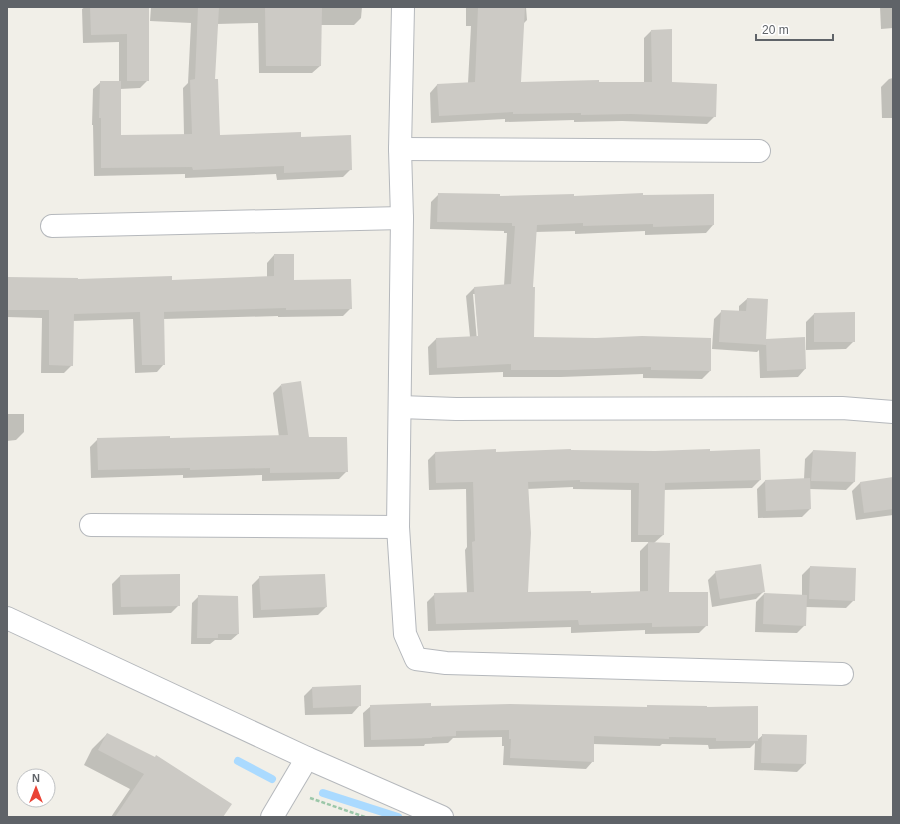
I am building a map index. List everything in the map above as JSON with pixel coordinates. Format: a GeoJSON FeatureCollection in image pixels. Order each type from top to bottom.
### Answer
{"type":"FeatureCollection","features":[{"type":"Feature","properties":{"kind":"street"},"geometry":{"type":"LineString","coordinates":[[403,7],[400,149],[402,218],[398,527],[405,634],[416,659],[454,663],[842,674]]}},
{"type":"Feature","properties":{"kind":"street"},"geometry":{"type":"LineString","coordinates":[[400,149],[759,151]]}},
{"type":"Feature","properties":{"kind":"street"},"geometry":{"type":"LineString","coordinates":[[52,226],[402,218]]}},
{"type":"Feature","properties":{"kind":"street"},"geometry":{"type":"LineString","coordinates":[[400,407],[456,409],[842,408],[893,412]]}},
{"type":"Feature","properties":{"kind":"street"},"geometry":{"type":"LineString","coordinates":[[91,525],[398,527]]}},
{"type":"Feature","properties":{"kind":"street"},"geometry":{"type":"LineString","coordinates":[[7,618],[307,758],[442,817]]}},
{"type":"Feature","properties":{"kind":"street"},"geometry":{"type":"LineString","coordinates":[[272,817],[307,758]]}},
{"type":"Feature","properties":{"kind":"path"},"geometry":{"type":"LineString","coordinates":[[288,790],[365,817]]}},
{"type":"Feature","properties":{"kind":"building"},"geometry":{"type":"Polygon","coordinates":[[[90,7],[149,7],[149,81],[127,81],[127,34],[91,35],[90,7]]]}},
{"type":"Feature","properties":{"kind":"building"},"geometry":{"type":"Polygon","coordinates":[[[198,7],[219,7],[215,79],[218,79],[220,135],[301,132],[301,137],[351,135],[352,170],[284,173],[284,166],[193,170],[192,167],[101,168],[101,118],[99,118],[100,81],[121,81],[121,135],[192,134],[190,80],[195,79],[198,7]]]}},
{"type":"Feature","properties":{"kind":"building"},"geometry":{"type":"Polygon","coordinates":[[[265,7],[322,7],[321,66],[266,66],[265,7]]]}},
{"type":"Feature","properties":{"kind":"building"},"geometry":{"type":"Polygon","coordinates":[[[478,7],[525,7],[521,82],[599,80],[599,82],[652,82],[651,30],[672,29],[672,82],[717,84],[716,117],[631,114],[581,115],[581,113],[513,114],[513,112],[439,116],[437,84],[475,82],[478,7]]]}},
{"type":"Feature","properties":{"kind":"building"},"geometry":{"type":"Polygon","coordinates":[[[438,193],[500,194],[500,196],[574,194],[574,196],[643,193],[643,195],[714,194],[714,225],[653,227],[653,224],[583,226],[583,223],[537,225],[533,287],[535,287],[534,337],[596,338],[642,336],[711,338],[711,371],[651,370],[651,367],[570,370],[511,370],[511,364],[437,368],[436,338],[478,336],[474,287],[511,284],[515,226],[512,226],[512,223],[437,222],[438,193]]]}},
{"type":"Feature","properties":{"kind":"building"},"geometry":{"type":"Polygon","coordinates":[[[274,254],[294,254],[294,280],[351,279],[352,309],[286,310],[286,308],[164,312],[165,365],[142,365],[140,312],[74,314],[73,366],[49,365],[49,310],[7,310],[7,277],[78,279],[172,276],[172,280],[274,276],[274,254]]]}},
{"type":"Feature","properties":{"kind":"building"},"geometry":{"type":"Polygon","coordinates":[[[747,298],[768,299],[766,339],[805,337],[806,369],[767,371],[766,342],[766,345],[719,342],[721,310],[746,311],[747,298]]]}},
{"type":"Feature","properties":{"kind":"building"},"geometry":{"type":"Polygon","coordinates":[[[855,312],[855,342],[814,342],[814,313],[855,312]]]}},
{"type":"Feature","properties":{"kind":"building"},"geometry":{"type":"Polygon","coordinates":[[[301,381],[309,437],[347,437],[348,472],[270,473],[270,468],[98,470],[97,438],[288,435],[281,384],[301,381]]]}},
{"type":"Feature","properties":{"kind":"building"},"geometry":{"type":"Polygon","coordinates":[[[496,449],[496,452],[571,449],[655,451],[710,449],[710,451],[760,449],[761,480],[665,483],[664,535],[638,535],[639,483],[580,482],[580,480],[528,482],[531,533],[528,592],[591,591],[591,593],[648,591],[648,542],[670,543],[669,592],[708,592],[708,626],[652,627],[652,623],[579,625],[578,620],[436,624],[434,593],[474,592],[472,542],[475,541],[473,482],[436,483],[435,452],[496,449]]]}},
{"type":"Feature","properties":{"kind":"building"},"geometry":{"type":"Polygon","coordinates":[[[813,450],[856,452],[855,482],[811,481],[813,450]]]}},
{"type":"Feature","properties":{"kind":"building"},"geometry":{"type":"Polygon","coordinates":[[[893,477],[893,509],[864,513],[860,482],[893,477]]]}},
{"type":"Feature","properties":{"kind":"building"},"geometry":{"type":"Polygon","coordinates":[[[810,478],[811,509],[766,511],[765,480],[810,478]]]}},
{"type":"Feature","properties":{"kind":"building"},"geometry":{"type":"Polygon","coordinates":[[[761,564],[765,592],[720,599],[715,571],[761,564]]]}},
{"type":"Feature","properties":{"kind":"building"},"geometry":{"type":"Polygon","coordinates":[[[810,566],[856,568],[855,601],[809,599],[810,566]]]}},
{"type":"Feature","properties":{"kind":"building"},"geometry":{"type":"Polygon","coordinates":[[[180,574],[180,606],[121,607],[120,575],[180,574]]]}},
{"type":"Feature","properties":{"kind":"building"},"geometry":{"type":"Polygon","coordinates":[[[325,574],[327,607],[261,610],[259,576],[325,574]]]}},
{"type":"Feature","properties":{"kind":"building"},"geometry":{"type":"Polygon","coordinates":[[[764,593],[807,595],[806,626],[763,624],[764,593]]]}},
{"type":"Feature","properties":{"kind":"building"},"geometry":{"type":"Polygon","coordinates":[[[198,595],[238,596],[239,634],[218,634],[218,638],[197,638],[198,595]]]}},
{"type":"Feature","properties":{"kind":"building"},"geometry":{"type":"Polygon","coordinates":[[[361,685],[361,706],[313,708],[312,687],[361,685]]]}},
{"type":"Feature","properties":{"kind":"building"},"geometry":{"type":"Polygon","coordinates":[[[431,703],[431,706],[510,704],[647,707],[647,705],[707,707],[758,706],[758,741],[716,741],[716,738],[669,737],[669,739],[594,736],[594,762],[510,758],[511,739],[509,739],[509,730],[456,731],[456,736],[371,740],[370,705],[431,703]]]}},
{"type":"Feature","properties":{"kind":"building"},"geometry":{"type":"Polygon","coordinates":[[[107,733],[155,757],[156,755],[232,804],[223,817],[115,817],[144,774],[98,750],[107,733]]]}},
{"type":"Feature","properties":{"kind":"building"},"geometry":{"type":"Polygon","coordinates":[[[762,734],[807,735],[806,764],[761,763],[762,734]]]}},
{"type":"Feature","properties":{"kind":"waterway"},"geometry":{"type":"LineString","coordinates":[[238,761],[272,779]]}},
{"type":"Feature","properties":{"kind":"waterway"},"geometry":{"type":"LineString","coordinates":[[323,793],[398,817]]}}]}
